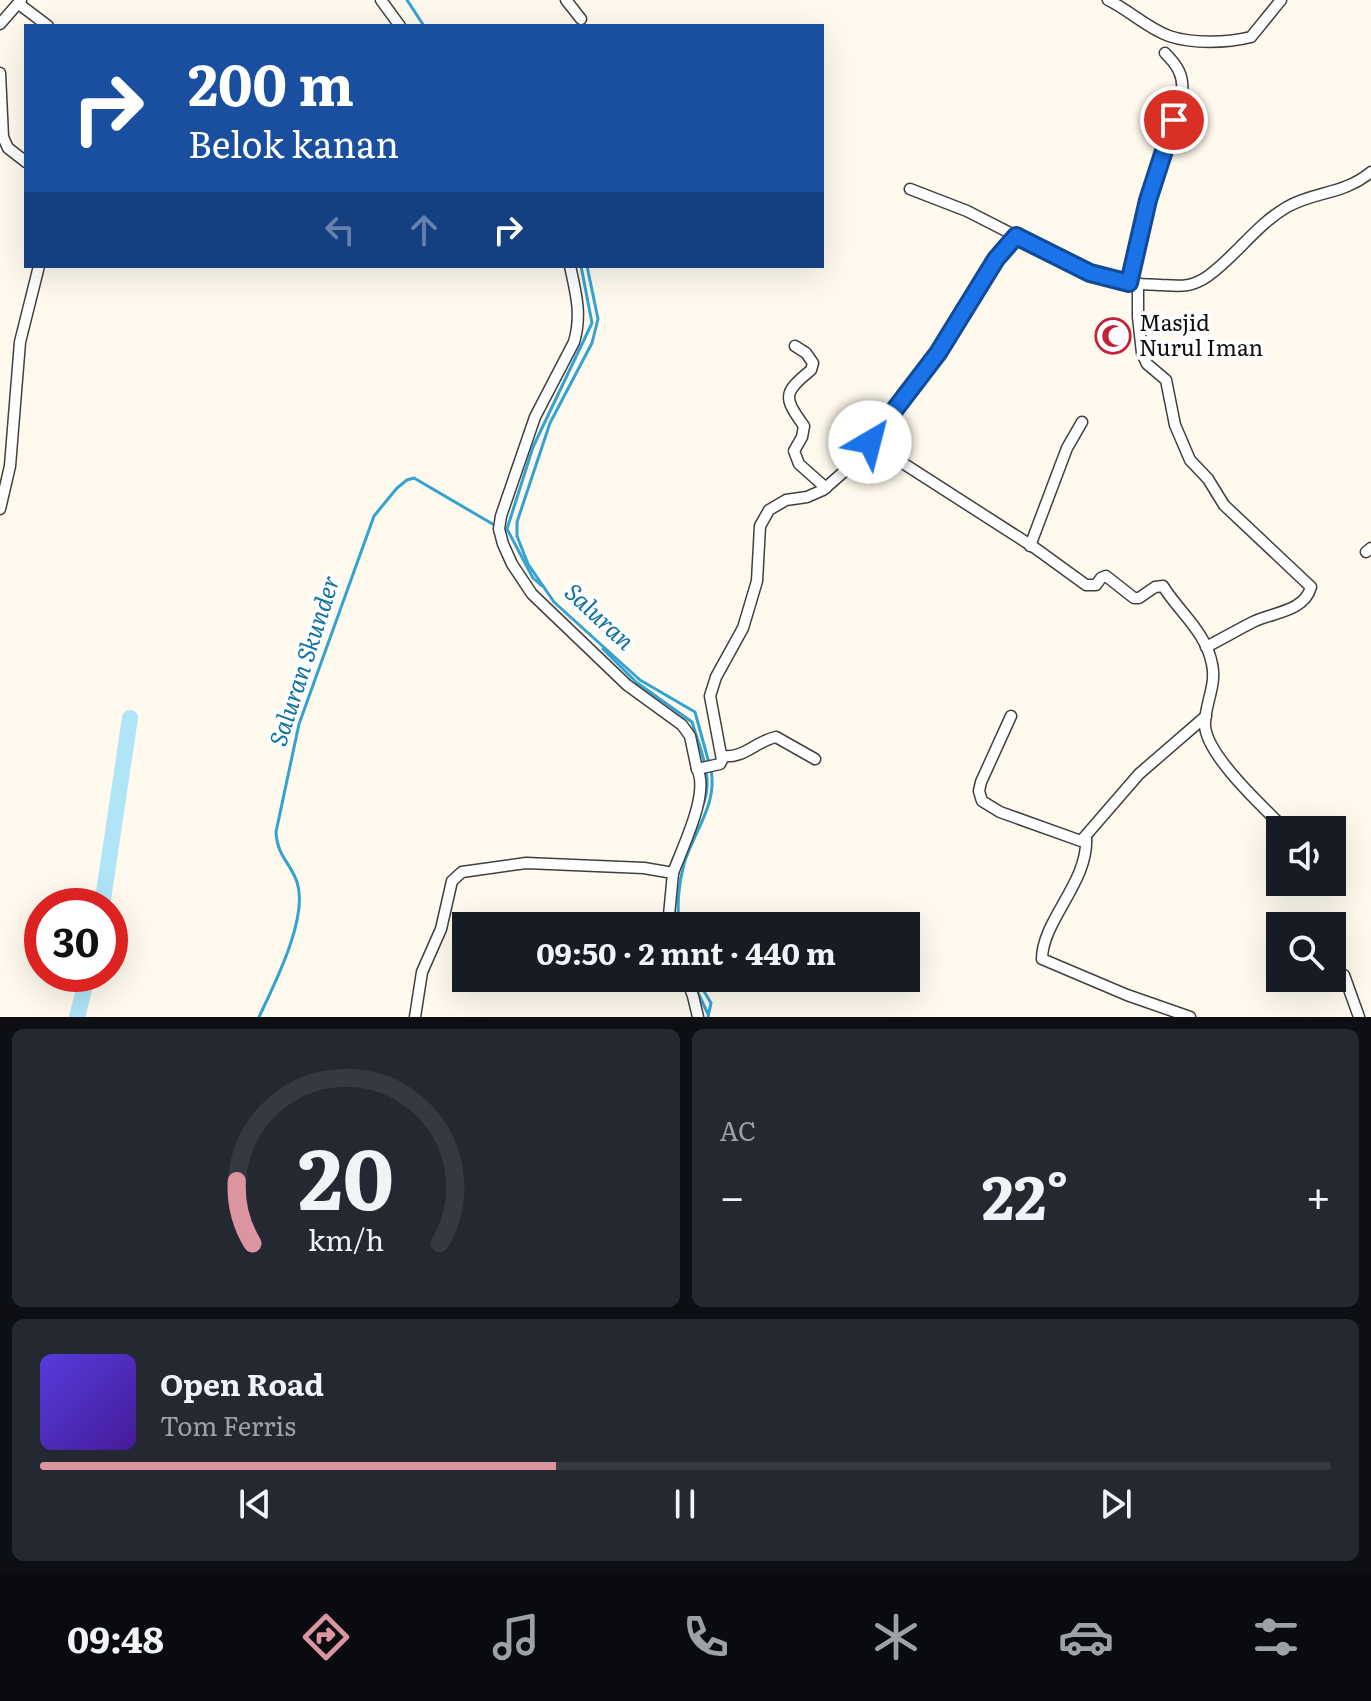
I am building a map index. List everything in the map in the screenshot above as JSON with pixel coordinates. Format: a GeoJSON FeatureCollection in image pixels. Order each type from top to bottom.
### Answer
{"type":"FeatureCollection","features":[{"type":"Feature","properties":{"kind":"street"},"geometry":{"type":"LineString","coordinates":[[381,0],[399,24]]}},
{"type":"Feature","properties":{"kind":"street"},"geometry":{"type":"LineString","coordinates":[[566,0],[581,19]]}},
{"type":"Feature","properties":{"kind":"street"},"geometry":{"type":"LineString","coordinates":[[1108,0],[1167,35],[1218,41],[1251,37],[1281,0]]}},
{"type":"Feature","properties":{"kind":"street"},"geometry":{"type":"LineString","coordinates":[[0,24],[20,2],[46,24]]}},
{"type":"Feature","properties":{"kind":"street"},"geometry":{"type":"LineString","coordinates":[[1165,53],[1177,65],[1183,81],[1182,93],[1148,200],[1133,283],[1142,353],[1147,364],[1166,380],[1175,425],[1190,460],[1208,479],[1224,505],[1311,587],[1309,594],[1291,609],[1256,621],[1206,647]]}},
{"type":"Feature","properties":{"kind":"street"},"geometry":{"type":"LineString","coordinates":[[0,73],[3,137],[8,148],[24,160]]}},
{"type":"Feature","properties":{"kind":"street"},"geometry":{"type":"LineString","coordinates":[[910,189],[967,211],[1090,273],[1133,283],[1185,287],[1211,274],[1253,233],[1287,207],[1335,192],[1358,182],[1371,172]]}},
{"type":"Feature","properties":{"kind":"street"},"geometry":{"type":"LineString","coordinates":[[721,760],[710,696],[716,677],[743,628],[757,581],[760,526],[769,510],[786,500],[807,497],[826,488],[855,462],[938,353],[996,259],[1016,236]]}},
{"type":"Feature","properties":{"kind":"street"},"geometry":{"type":"LineString","coordinates":[[0,509],[10,466],[20,342],[38,268]]}},
{"type":"Feature","properties":{"kind":"street"},"geometry":{"type":"LineString","coordinates":[[570,268],[580,311],[578,329],[535,417],[499,529],[512,564],[532,594],[627,685],[682,725],[690,736],[700,769],[701,785],[697,808],[673,873],[669,912]]}},
{"type":"Feature","properties":{"kind":"street"},"geometry":{"type":"LineString","coordinates":[[795,346],[806,353],[813,363],[811,370],[791,387],[792,412],[804,426],[794,451],[799,464],[826,488]]}},
{"type":"Feature","properties":{"kind":"street"},"geometry":{"type":"LineString","coordinates":[[1030,546],[1067,448],[1082,422]]}},
{"type":"Feature","properties":{"kind":"street"},"geometry":{"type":"LineString","coordinates":[[870,442],[1086,585],[1096,585],[1106,576],[1134,598],[1163,586],[1196,628],[1213,665],[1206,732],[1231,773],[1272,816]]}},
{"type":"Feature","properties":{"kind":"street"},"geometry":{"type":"LineString","coordinates":[[1011,716],[981,782],[979,791],[982,801],[1000,812],[1081,841],[1139,774],[1206,716]]}},
{"type":"Feature","properties":{"kind":"street"},"geometry":{"type":"LineString","coordinates":[[700,769],[776,737],[815,759]]}},
{"type":"Feature","properties":{"kind":"street"},"geometry":{"type":"LineString","coordinates":[[1086,838],[1085,860],[1043,949],[1042,959],[1127,995],[1190,1017]]}},
{"type":"Feature","properties":{"kind":"street"},"geometry":{"type":"LineString","coordinates":[[415,1017],[422,972],[441,929],[452,881],[462,872],[526,863],[644,868],[673,873]]}},
{"type":"Feature","properties":{"kind":"street"},"geometry":{"type":"LineString","coordinates":[[1346,981],[1359,1017]]}},
{"type":"Feature","properties":{"kind":"street"},"geometry":{"type":"LineString","coordinates":[[691,992],[698,1017]]}},
{"type":"Feature","properties":{"kind":"waterway","name":"Saluran"},"geometry":{"type":"LineString","coordinates":[[407,0],[423,24]]}},
{"type":"Feature","properties":{"kind":"waterway"},"geometry":{"type":"LineString","coordinates":[[542,586],[533,578],[507,529],[533,447],[592,323],[581,268]]}},
{"type":"Feature","properties":{"kind":"waterway","name":"Saluran"},"geometry":{"type":"LineString","coordinates":[[587,268],[598,319],[592,343],[550,423],[517,522],[517,536],[528,564],[554,602],[640,680],[695,712],[709,763]]}},
{"type":"Feature","properties":{"kind":"waterway","name":"Saluran Skunder"},"geometry":{"type":"LineString","coordinates":[[259,1017],[288,951],[298,913],[297,882],[281,853],[276,832],[299,724],[374,516],[397,488],[414,478],[496,526]]}},
{"type":"Feature","properties":{"kind":"waterway"},"geometry":{"type":"LineString","coordinates":[[603,649],[636,682],[692,722],[707,775],[706,797],[702,807]]}},
{"type":"Feature","properties":{"kind":"waterway"},"geometry":{"type":"LineString","coordinates":[[105,888],[130,718]]}},
{"type":"Feature","properties":{"kind":"waterway","name":"Saluran"},"geometry":{"type":"LineString","coordinates":[[679,912],[684,864],[711,795],[711,770]]}},
{"type":"Feature","properties":{"kind":"waterway"},"geometry":{"type":"LineString","coordinates":[[77,1017],[83,992]]}},
{"type":"Feature","properties":{"kind":"waterway"},"geometry":{"type":"LineString","coordinates":[[698,992],[708,1014]]}},
{"type":"Feature","properties":{"kind":"waterway","name":"Saluran"},"geometry":{"type":"LineString","coordinates":[[704,992],[711,1003],[708,1017]]}},
{"type":"Feature","properties":{"kind":"place","name":"Masjid Nurul Iman"},"geometry":{"type":"Point","coordinates":[1113,336]}},
{"type":"Feature","properties":{"kind":"route"},"geometry":{"type":"LineString","coordinates":[[870,442],[938,353],[996,259],[1016,236],[1090,273],[1129,283],[1148,200],[1174,120]]}}]}
